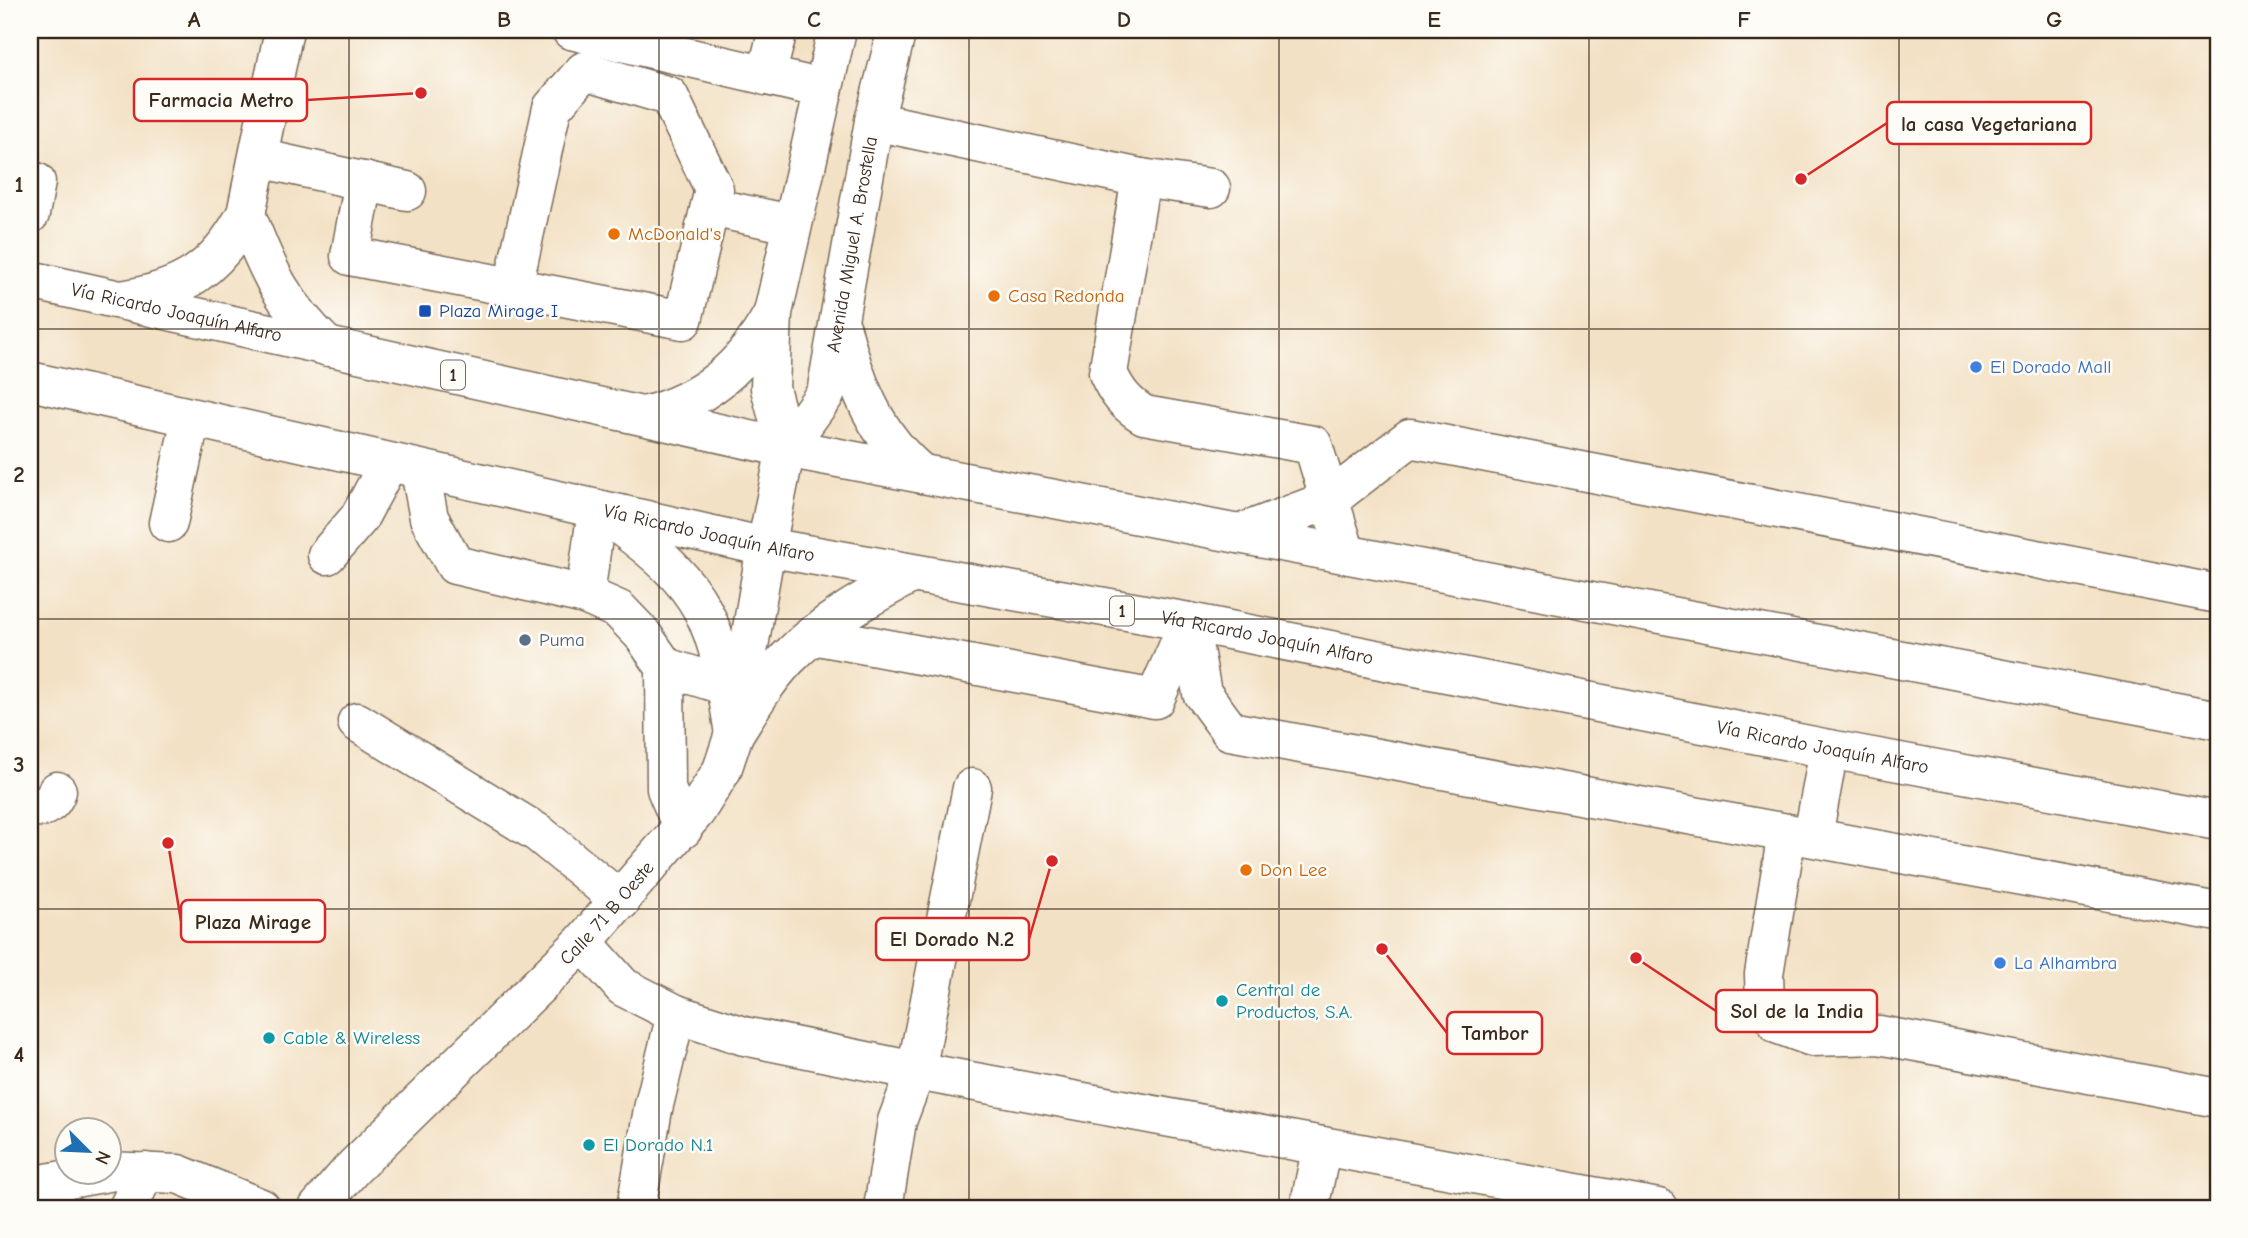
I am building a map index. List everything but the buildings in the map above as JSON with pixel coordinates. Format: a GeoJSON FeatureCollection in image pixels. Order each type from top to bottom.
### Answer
{"type":"FeatureCollection","features":[{"type":"Feature","properties":{"kind":"main road"},"geometry":{"type":"LineString","coordinates":[[121,300],[154,295],[186,282],[213,262],[232,240],[246,214],[285,30]]}},
{"type":"Feature","properties":{"kind":"main road"},"geometry":{"type":"LineString","coordinates":[[571,30],[823,89]]}},
{"type":"Feature","properties":{"kind":"main road"},"geometry":{"type":"LineString","coordinates":[[766,76],[778,30]]}},
{"type":"Feature","properties":{"kind":"main road","name":"Avenida Miguel A. Brostella"},"geometry":{"type":"LineString","coordinates":[[786,448],[770,388],[773,313],[837,30]]}},
{"type":"Feature","properties":{"kind":"main road","name":"Avenida Miguel A. Brostella"},"geometry":{"type":"LineString","coordinates":[[766,547],[786,448],[826,393],[874,121],[897,30]]}},
{"type":"Feature","properties":{"kind":"main road"},"geometry":{"type":"LineString","coordinates":[[364,181],[350,256],[683,320],[715,189],[669,96],[584,71],[552,108],[513,287]]}},
{"type":"Feature","properties":{"kind":"main road"},"geometry":{"type":"LineString","coordinates":[[874,121],[1141,178],[1211,188]]}},
{"type":"Feature","properties":{"kind":"main road"},"geometry":{"type":"LineString","coordinates":[[259,158],[407,191]]}},
{"type":"Feature","properties":{"kind":"main road"},"geometry":{"type":"LineString","coordinates":[[1141,178],[1108,373],[1116,391],[1128,405],[1144,415],[1313,445],[1346,554]]}},
{"type":"Feature","properties":{"kind":"main road"},"geometry":{"type":"LineString","coordinates":[[30,181],[36,182],[30,214]]}},
{"type":"Feature","properties":{"kind":"main road"},"geometry":{"type":"LineString","coordinates":[[710,207],[791,224]]}},
{"type":"Feature","properties":{"kind":"main road"},"geometry":{"type":"LineString","coordinates":[[246,214],[269,274],[279,292],[305,326],[328,347]]}},
{"type":"Feature","properties":{"kind":"main road","name":"Vía Ricardo Joaquín Alfaro"},"geometry":{"type":"LineString","coordinates":[[30,280],[786,448],[2218,720]]}},
{"type":"Feature","properties":{"kind":"main road"},"geometry":{"type":"LineString","coordinates":[[644,416],[692,399],[721,380],[746,356],[773,313]]}},
{"type":"Feature","properties":{"kind":"main road"},"geometry":{"type":"LineString","coordinates":[[839,317],[853,371],[869,407],[895,449],[922,474]]}},
{"type":"Feature","properties":{"kind":"main road","name":"Vía Ricardo Joaquín Alfaro"},"geometry":{"type":"LineString","coordinates":[[30,382],[766,547],[1189,622],[1829,749],[2218,821]]}},
{"type":"Feature","properties":{"kind":"main road"},"geometry":{"type":"LineString","coordinates":[[168,523],[191,418]]}},
{"type":"Feature","properties":{"kind":"main road"},"geometry":{"type":"LineString","coordinates":[[1239,534],[1329,500],[1410,438],[2218,594]]}},
{"type":"Feature","properties":{"kind":"main road"},"geometry":{"type":"LineString","coordinates":[[327,555],[404,467],[455,565],[585,595],[618,610],[642,634],[665,667],[666,789],[683,829]]}},
{"type":"Feature","properties":{"kind":"main road"},"geometry":{"type":"LineString","coordinates":[[585,595],[597,509],[654,550],[692,592],[718,641],[734,734]]}},
{"type":"Feature","properties":{"kind":"main road","name":"Calle 71 B Oeste"},"geometry":{"type":"LineString","coordinates":[[318,1208],[352,1169],[583,943],[683,829],[722,770],[734,734],[766,547]]}},
{"type":"Feature","properties":{"kind":"main road"},"geometry":{"type":"LineString","coordinates":[[734,734],[772,677],[814,635],[839,615],[911,574]]}},
{"type":"Feature","properties":{"kind":"main road"},"geometry":{"type":"LineString","coordinates":[[814,635],[1155,699],[1189,622]]}},
{"type":"Feature","properties":{"kind":"main road"},"geometry":{"type":"LineString","coordinates":[[1189,622],[1202,693],[1230,731],[2218,912]]}},
{"type":"Feature","properties":{"kind":"main road"},"geometry":{"type":"LineString","coordinates":[[665,667],[727,686]]}},
{"type":"Feature","properties":{"kind":"main road"},"geometry":{"type":"LineString","coordinates":[[357,722],[538,833],[621,901]]}},
{"type":"Feature","properties":{"kind":"main road"},"geometry":{"type":"LineString","coordinates":[[1829,749],[1800,835],[1764,974],[1765,1005],[1779,1025],[1812,1037],[1879,1035],[2218,1098]]}},
{"type":"Feature","properties":{"kind":"main road"},"geometry":{"type":"LineString","coordinates":[[883,1208],[897,1121],[916,1071],[972,788]]}},
{"type":"Feature","properties":{"kind":"main road"},"geometry":{"type":"LineString","coordinates":[[583,943],[623,987],[676,1014],[744,1037],[1658,1208]]}},
{"type":"Feature","properties":{"kind":"main road"},"geometry":{"type":"LineString","coordinates":[[636,1208],[653,1109],[676,1014]]}},
{"type":"Feature","properties":{"kind":"main road"},"geometry":{"type":"LineString","coordinates":[[1309,1208],[1322,1146]]}},
{"type":"Feature","properties":{"kind":"main road"},"geometry":{"type":"LineString","coordinates":[[122,1172],[178,1174],[261,1208]]}},
{"type":"Feature","properties":{"kind":"main road"},"geometry":{"type":"LineString","coordinates":[[122,1181],[128,1208]]}},
{"type":"Feature","properties":{"kind":"main road"},"geometry":{"type":"LineString","coordinates":[[30,1186],[52,1183]]}},
{"type":"Feature","properties":{"kind":"place","name":"Farmacia Metro"},"geometry":{"type":"Point","coordinates":[421,93]}},
{"type":"Feature","properties":{"kind":"place","name":"la casa Vegetariana"},"geometry":{"type":"Point","coordinates":[1801,179]}},
{"type":"Feature","properties":{"kind":"place","name":"McDonald's"},"geometry":{"type":"Point","coordinates":[614,234]}},
{"type":"Feature","properties":{"kind":"place","name":"Casa Redonda"},"geometry":{"type":"Point","coordinates":[994,296]}},
{"type":"Feature","properties":{"kind":"place","name":"Plaza Mirage I"},"geometry":{"type":"Point","coordinates":[425,311]}},
{"type":"Feature","properties":{"kind":"place","name":"El Dorado Mall"},"geometry":{"type":"Point","coordinates":[1976,367]}},
{"type":"Feature","properties":{"kind":"place","name":"Puma"},"geometry":{"type":"Point","coordinates":[525,640]}},
{"type":"Feature","properties":{"kind":"place","name":"Plaza Mirage"},"geometry":{"type":"Point","coordinates":[168,843]}},
{"type":"Feature","properties":{"kind":"place","name":"El Dorado N.2"},"geometry":{"type":"Point","coordinates":[1052,861]}},
{"type":"Feature","properties":{"kind":"place","name":"Don Lee"},"geometry":{"type":"Point","coordinates":[1246,870]}},
{"type":"Feature","properties":{"kind":"place","name":"Tambor"},"geometry":{"type":"Point","coordinates":[1382,949]}},
{"type":"Feature","properties":{"kind":"place","name":"Sol de la India"},"geometry":{"type":"Point","coordinates":[1636,958]}},
{"type":"Feature","properties":{"kind":"place","name":"La Alhambra"},"geometry":{"type":"Point","coordinates":[2000,963]}},
{"type":"Feature","properties":{"kind":"place","name":"Central de Productos, S.A."},"geometry":{"type":"Point","coordinates":[1222,1001]}},
{"type":"Feature","properties":{"kind":"place","name":"Cable & Wireless"},"geometry":{"type":"Point","coordinates":[269,1038]}},
{"type":"Feature","properties":{"kind":"place","name":"El Dorado N.1"},"geometry":{"type":"Point","coordinates":[589,1145]}}]}
